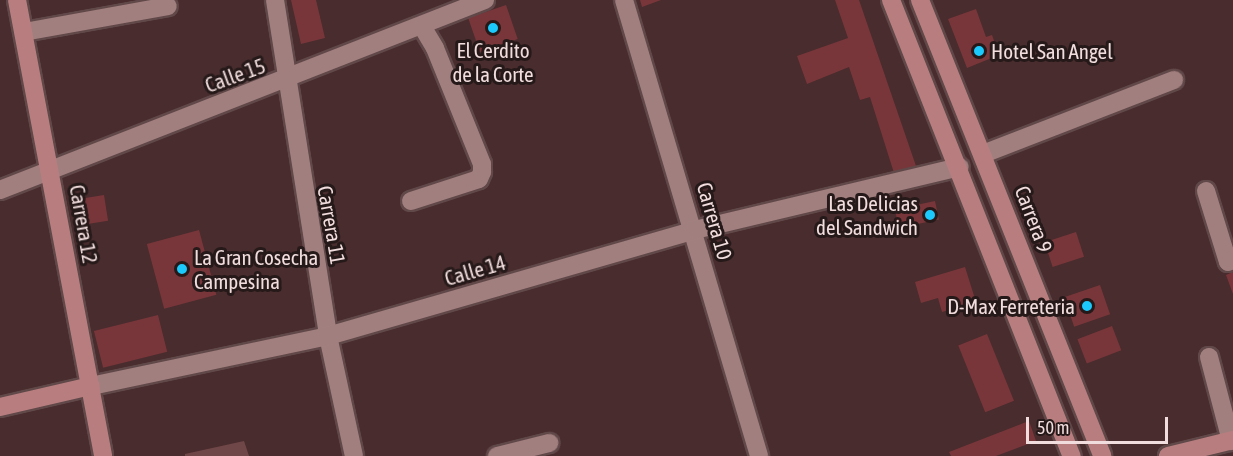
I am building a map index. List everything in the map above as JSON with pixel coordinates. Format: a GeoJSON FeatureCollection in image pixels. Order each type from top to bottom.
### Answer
{"type":"FeatureCollection","features":[{"type":"Feature","properties":{"kind":"main road","name":"Carrera 12"},"geometry":{"type":"LineString","coordinates":[[17,0],[52,171],[103,456]]}},
{"type":"Feature","properties":{"kind":"main road"},"geometry":{"type":"LineString","coordinates":[[891,0],[960,167],[1072,456]]}},
{"type":"Feature","properties":{"kind":"main road","name":"Carrera 9"},"geometry":{"type":"LineString","coordinates":[[920,0],[1102,456]]}},
{"type":"Feature","properties":{"kind":"main road","name":"Calle 14"},"geometry":{"type":"LineString","coordinates":[[0,407],[91,386]]}},
{"type":"Feature","properties":{"kind":"main road"},"geometry":{"type":"LineString","coordinates":[[1168,456],[1232,440]]}},
{"type":"Feature","properties":{"kind":"street","name":"Carrera 11"},"geometry":{"type":"LineString","coordinates":[[275,0],[285,81],[328,336],[354,456]]}},
{"type":"Feature","properties":{"kind":"street","name":"Calle 15"},"geometry":{"type":"LineString","coordinates":[[0,190],[422,26],[461,4],[485,0]]}},
{"type":"Feature","properties":{"kind":"street","name":"Carrera 10"},"geometry":{"type":"LineString","coordinates":[[624,0],[695,230],[759,456]]}},
{"type":"Feature","properties":{"kind":"street"},"geometry":{"type":"LineString","coordinates":[[24,32],[168,6]]}},
{"type":"Feature","properties":{"kind":"street"},"geometry":{"type":"LineString","coordinates":[[411,201],[479,179],[482,172],[482,164],[435,48],[422,26]]}},
{"type":"Feature","properties":{"kind":"street"},"geometry":{"type":"LineString","coordinates":[[983,154],[1174,80]]}},
{"type":"Feature","properties":{"kind":"street","name":"Calle 14"},"geometry":{"type":"LineString","coordinates":[[91,386],[328,336],[695,230],[960,167]]}},
{"type":"Feature","properties":{"kind":"street"},"geometry":{"type":"LineString","coordinates":[[1206,190],[1228,262],[1233,260]]}},
{"type":"Feature","properties":{"kind":"street"},"geometry":{"type":"LineString","coordinates":[[1209,357],[1232,440]]}},
{"type":"Feature","properties":{"kind":"street"},"geometry":{"type":"LineString","coordinates":[[496,456],[549,443]]}},
{"type":"Feature","properties":{"kind":"shaded area"},"geometry":{"type":"Polygon","coordinates":[[[244,441],[249,456],[185,456],[185,454],[244,441]]]}},
{"type":"Feature","properties":{"kind":"building"},"geometry":{"type":"Polygon","coordinates":[[[291,0],[316,0],[325,38],[301,44],[291,0]]]}},
{"type":"Feature","properties":{"kind":"building"},"geometry":{"type":"Polygon","coordinates":[[[640,0],[661,0],[642,7],[640,0]]]}},
{"type":"Feature","properties":{"kind":"building"},"geometry":{"type":"Polygon","coordinates":[[[835,0],[859,0],[916,166],[894,173],[870,97],[860,100],[849,67],[807,84],[797,56],[848,38],[835,0]]]}},
{"type":"Feature","properties":{"kind":"building","name":"El Cerdito de la Corte"},"geometry":{"type":"Polygon","coordinates":[[[506,5],[518,39],[480,52],[468,18],[506,5]]]}},
{"type":"Feature","properties":{"kind":"building"},"geometry":{"type":"Polygon","coordinates":[[[976,9],[986,37],[992,35],[999,55],[967,68],[948,19],[976,9]]]}},
{"type":"Feature","properties":{"kind":"building"},"geometry":{"type":"Polygon","coordinates":[[[104,195],[108,221],[81,225],[77,199],[104,195]]]}},
{"type":"Feature","properties":{"kind":"building"},"geometry":{"type":"Polygon","coordinates":[[[935,201],[939,220],[899,228],[895,210],[935,201]]]}},
{"type":"Feature","properties":{"kind":"building","name":"La Gran Cosecha Campesina"},"geometry":{"type":"Polygon","coordinates":[[[199,230],[216,295],[164,309],[147,244],[199,230]]]}},
{"type":"Feature","properties":{"kind":"building"},"geometry":{"type":"Polygon","coordinates":[[[1076,232],[1084,257],[1053,267],[1045,242],[1076,232]]]}},
{"type":"Feature","properties":{"kind":"building"},"geometry":{"type":"Polygon","coordinates":[[[965,267],[976,302],[942,312],[938,298],[921,303],[915,282],[965,267]]]}},
{"type":"Feature","properties":{"kind":"building"},"geometry":{"type":"Polygon","coordinates":[[[1233,272],[1233,294],[1226,275],[1233,272]]]}},
{"type":"Feature","properties":{"kind":"building","name":"D-Max Ferreteria"},"geometry":{"type":"Polygon","coordinates":[[[1100,285],[1110,314],[1074,327],[1064,297],[1100,285]]]}},
{"type":"Feature","properties":{"kind":"building"},"geometry":{"type":"Polygon","coordinates":[[[158,315],[167,352],[103,368],[94,331],[158,315]]]}},
{"type":"Feature","properties":{"kind":"building"},"geometry":{"type":"Polygon","coordinates":[[[1112,326],[1121,350],[1087,364],[1077,339],[1112,326]]]}},
{"type":"Feature","properties":{"kind":"building"},"geometry":{"type":"Polygon","coordinates":[[[987,334],[1014,401],[985,412],[958,346],[987,334]]]}},
{"type":"Feature","properties":{"kind":"building"},"geometry":{"type":"Polygon","coordinates":[[[1029,421],[1036,441],[996,456],[951,456],[949,452],[1029,421]]]}},
{"type":"Feature","properties":{"kind":"place","name":"El Cerdito de la Corte"},"geometry":{"type":"Point","coordinates":[493,28]}},
{"type":"Feature","properties":{"kind":"place","name":"Hotel San Angel"},"geometry":{"type":"Point","coordinates":[979,51]}},
{"type":"Feature","properties":{"kind":"place","name":"Las Delicias del Sandwich"},"geometry":{"type":"Point","coordinates":[930,215]}},
{"type":"Feature","properties":{"kind":"place","name":"La Gran Cosecha Campesina"},"geometry":{"type":"Point","coordinates":[182,269]}},
{"type":"Feature","properties":{"kind":"place","name":"D-Max Ferreteria"},"geometry":{"type":"Point","coordinates":[1087,306]}}]}
